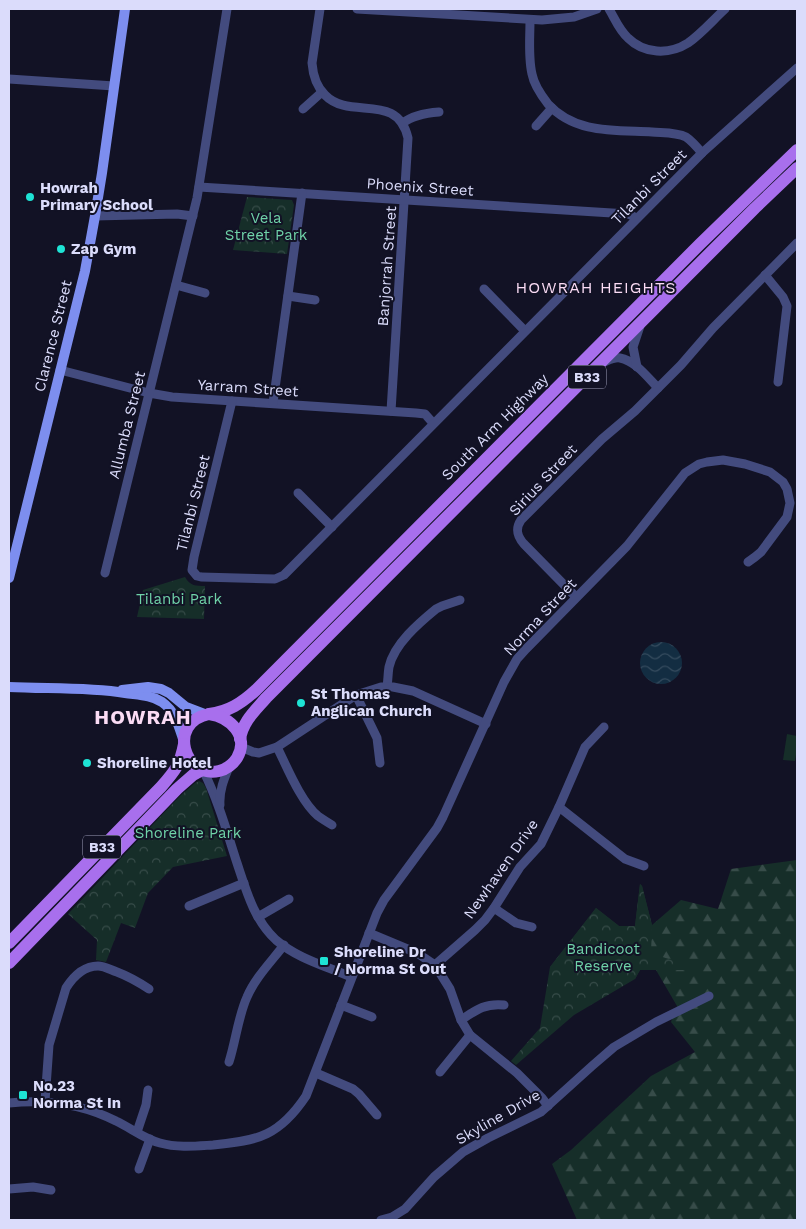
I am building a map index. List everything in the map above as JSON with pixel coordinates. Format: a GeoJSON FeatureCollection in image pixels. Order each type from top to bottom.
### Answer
{"type":"FeatureCollection","features":[{"type":"Feature","properties":{"kind":"main road","name":"Clarence Street"},"geometry":{"type":"LineString","coordinates":[[9,578],[85,271],[95,216],[125,9]]}},
{"type":"Feature","properties":{"kind":"main road","name":"South Arm Highway"},"geometry":{"type":"LineString","coordinates":[[208,714],[223,712],[235,706],[256,690],[686,258],[797,150]]}},
{"type":"Feature","properties":{"kind":"main road","name":"South Arm Highway"},"geometry":{"type":"LineString","coordinates":[[241,743],[244,724],[266,698],[797,168]]}},
{"type":"Feature","properties":{"kind":"main road"},"geometry":{"type":"LineString","coordinates":[[9,687],[113,691],[148,696],[170,709],[175,717],[192,762],[202,770],[215,772],[229,767]]}},
{"type":"Feature","properties":{"kind":"main road"},"geometry":{"type":"LineString","coordinates":[[113,691],[141,687],[156,688],[169,693],[186,707],[221,717],[230,722],[236,729],[241,743]]}},
{"type":"Feature","properties":{"kind":"main road","name":"B33"},"geometry":{"type":"LineString","coordinates":[[9,944],[161,787],[179,763],[186,730],[199,717],[208,714]]}},
{"type":"Feature","properties":{"kind":"main road","name":"B33"},"geometry":{"type":"LineString","coordinates":[[229,767],[236,759],[241,743]]}},
{"type":"Feature","properties":{"kind":"main road","name":"B33"},"geometry":{"type":"LineString","coordinates":[[9,962],[177,789],[202,770]]}},
{"type":"Feature","properties":{"kind":"street","name":"Allumba Street"},"geometry":{"type":"LineString","coordinates":[[104,573],[193,216],[227,9]]}},
{"type":"Feature","properties":{"kind":"street"},"geometry":{"type":"LineString","coordinates":[[320,9],[312,63],[314,79],[322,92],[340,105],[385,110],[396,116],[403,123],[408,119],[439,112]]}},
{"type":"Feature","properties":{"kind":"street"},"geometry":{"type":"LineString","coordinates":[[357,9],[410,10],[530,20],[574,17],[597,9]]}},
{"type":"Feature","properties":{"kind":"street"},"geometry":{"type":"LineString","coordinates":[[609,9],[623,32],[635,44],[649,50],[665,52],[690,41],[725,9]]}},
{"type":"Feature","properties":{"kind":"street"},"geometry":{"type":"LineString","coordinates":[[530,20],[532,75],[540,92],[552,108],[562,116],[571,122],[588,128],[680,135],[692,142],[702,153]]}},
{"type":"Feature","properties":{"kind":"street","name":"Tilanbi Street"},"geometry":{"type":"LineString","coordinates":[[232,401],[192,570],[197,576],[206,578],[268,580],[279,578],[332,527],[702,153],[797,68]]}},
{"type":"Feature","properties":{"kind":"street"},"geometry":{"type":"LineString","coordinates":[[9,79],[114,86]]}},
{"type":"Feature","properties":{"kind":"street"},"geometry":{"type":"LineString","coordinates":[[303,109],[322,92]]}},
{"type":"Feature","properties":{"kind":"street"},"geometry":{"type":"LineString","coordinates":[[536,126],[552,108]]}},
{"type":"Feature","properties":{"kind":"street","name":"Banjorrah Street"},"geometry":{"type":"LineString","coordinates":[[391,411],[408,138],[403,123]]}},
{"type":"Feature","properties":{"kind":"street","name":"Phoenix Street"},"geometry":{"type":"LineString","coordinates":[[199,186],[628,214],[637,218]]}},
{"type":"Feature","properties":{"kind":"street"},"geometry":{"type":"LineString","coordinates":[[273,403],[302,193]]}},
{"type":"Feature","properties":{"kind":"street"},"geometry":{"type":"LineString","coordinates":[[95,216],[177,214],[193,216]]}},
{"type":"Feature","properties":{"kind":"street","name":"Sirius Street"},"geometry":{"type":"LineString","coordinates":[[576,597],[524,544],[517,534],[518,524],[597,443],[635,411],[681,365],[713,328],[797,243]]}},
{"type":"Feature","properties":{"kind":"street"},"geometry":{"type":"LineString","coordinates":[[765,275],[783,297],[787,306],[778,382]]}},
{"type":"Feature","properties":{"kind":"street"},"geometry":{"type":"LineString","coordinates":[[176,285],[205,293]]}},
{"type":"Feature","properties":{"kind":"street"},"geometry":{"type":"LineString","coordinates":[[484,289],[525,331]]}},
{"type":"Feature","properties":{"kind":"street"},"geometry":{"type":"LineString","coordinates":[[288,296],[315,300]]}},
{"type":"Feature","properties":{"kind":"street"},"geometry":{"type":"LineString","coordinates":[[637,367],[633,347],[640,323]]}},
{"type":"Feature","properties":{"kind":"street"},"geometry":{"type":"LineString","coordinates":[[601,363],[614,358],[627,361],[637,367],[658,388]]}},
{"type":"Feature","properties":{"kind":"street","name":"Yarram Street"},"geometry":{"type":"LineString","coordinates":[[60,370],[149,393],[172,397],[425,414],[433,423]]}},
{"type":"Feature","properties":{"kind":"street","name":"Norma Street"},"geometry":{"type":"LineString","coordinates":[[9,1103],[45,1102],[91,1110],[112,1118],[150,1139],[171,1145],[192,1146],[239,1143],[258,1138],[281,1126],[295,1112],[306,1096],[377,913],[384,900],[437,828],[504,682],[517,659],[635,537],[685,473],[699,464],[723,460],[733,461],[770,472],[783,482],[787,489],[790,503],[786,517],[761,552],[748,562]]}},
{"type":"Feature","properties":{"kind":"street"},"geometry":{"type":"LineString","coordinates":[[298,493],[332,527]]}},
{"type":"Feature","properties":{"kind":"street"},"geometry":{"type":"LineString","coordinates":[[388,687],[391,661],[404,640],[436,609],[460,600]]}},
{"type":"Feature","properties":{"kind":"street"},"geometry":{"type":"LineString","coordinates":[[241,743],[253,752],[258,753],[277,747],[356,695],[370,689],[393,686],[413,691],[486,724]]}},
{"type":"Feature","properties":{"kind":"street"},"geometry":{"type":"LineString","coordinates":[[356,695],[377,738],[380,763]]}},
{"type":"Feature","properties":{"kind":"street","name":"Newhaven Drive"},"geometry":{"type":"LineString","coordinates":[[435,965],[475,930],[494,908],[520,867],[541,844],[559,808],[585,747],[604,727]]}},
{"type":"Feature","properties":{"kind":"street"},"geometry":{"type":"LineString","coordinates":[[277,747],[311,809],[319,817],[332,825]]}},
{"type":"Feature","properties":{"kind":"street"},"geometry":{"type":"LineString","coordinates":[[220,811],[222,783],[229,767]]}},
{"type":"Feature","properties":{"kind":"street"},"geometry":{"type":"LineString","coordinates":[[202,770],[212,789],[250,900],[267,930],[284,945],[309,960],[351,977]]}},
{"type":"Feature","properties":{"kind":"street"},"geometry":{"type":"LineString","coordinates":[[559,808],[625,859],[644,866]]}},
{"type":"Feature","properties":{"kind":"street"},"geometry":{"type":"LineString","coordinates":[[189,906],[244,883]]}},
{"type":"Feature","properties":{"kind":"street"},"geometry":{"type":"LineString","coordinates":[[258,917],[289,899]]}},
{"type":"Feature","properties":{"kind":"street"},"geometry":{"type":"LineString","coordinates":[[494,908],[516,923],[532,927]]}},
{"type":"Feature","properties":{"kind":"street"},"geometry":{"type":"LineString","coordinates":[[369,933],[417,953],[435,965],[450,989],[461,1020],[470,1036],[517,1073],[548,1106]]}},
{"type":"Feature","properties":{"kind":"street"},"geometry":{"type":"LineString","coordinates":[[229,1062],[240,1016],[247,997],[256,981],[284,945]]}},
{"type":"Feature","properties":{"kind":"street"},"geometry":{"type":"LineString","coordinates":[[45,1102],[49,1045],[66,988],[74,977],[90,967],[99,966],[135,979],[149,989]]}},
{"type":"Feature","properties":{"kind":"street","name":"Skyline Drive"},"geometry":{"type":"LineString","coordinates":[[381,1220],[392,1217],[405,1209],[434,1177],[463,1152],[534,1116],[548,1106],[614,1047],[656,1022],[709,996]]}},
{"type":"Feature","properties":{"kind":"street"},"geometry":{"type":"LineString","coordinates":[[461,1020],[482,1007],[496,1004],[504,1005]]}},
{"type":"Feature","properties":{"kind":"street"},"geometry":{"type":"LineString","coordinates":[[341,1005],[372,1017]]}},
{"type":"Feature","properties":{"kind":"street"},"geometry":{"type":"LineString","coordinates":[[440,1072],[470,1036]]}},
{"type":"Feature","properties":{"kind":"street"},"geometry":{"type":"LineString","coordinates":[[316,1073],[353,1089],[377,1115]]}},
{"type":"Feature","properties":{"kind":"street"},"geometry":{"type":"LineString","coordinates":[[137,1132],[146,1105],[148,1090]]}},
{"type":"Feature","properties":{"kind":"street"},"geometry":{"type":"LineString","coordinates":[[139,1169],[150,1139]]}},
{"type":"Feature","properties":{"kind":"street"},"geometry":{"type":"LineString","coordinates":[[9,1190],[33,1187],[51,1190]]}},
{"type":"Feature","properties":{"kind":"green space","name":"Vela Street Park"},"geometry":{"type":"Polygon","coordinates":[[[247,197],[292,200],[294,205],[287,254],[233,250],[247,197]]]}},
{"type":"Feature","properties":{"kind":"green space","name":"Tilanbi Park"},"geometry":{"type":"Polygon","coordinates":[[[185,577],[194,585],[205,586],[204,619],[137,617],[143,590],[185,577]]]}},
{"type":"Feature","properties":{"kind":"green space"},"geometry":{"type":"Polygon","coordinates":[[[787,734],[797,736],[795,761],[783,760],[787,734]]]}},
{"type":"Feature","properties":{"kind":"green space","name":"Shoreline Park"},"geometry":{"type":"Polygon","coordinates":[[[199,781],[206,788],[227,856],[173,867],[148,893],[135,928],[121,923],[106,962],[96,960],[97,940],[68,914],[179,797],[199,781]]]}},
{"type":"Feature","properties":{"kind":"green space"},"geometry":{"type":"Polygon","coordinates":[[[797,860],[797,1220],[577,1220],[552,1164],[571,1150],[651,1076],[695,1052],[671,1022],[677,1006],[656,970],[640,970],[635,979],[550,967],[596,908],[619,926],[635,926],[640,884],[652,925],[681,900],[718,909],[731,869],[797,860]]]}},
{"type":"Feature","properties":{"kind":"green space","name":"Bandicoot Reserve"},"geometry":{"type":"Polygon","coordinates":[[[640,884],[652,925],[651,953],[686,965],[688,970],[640,970],[635,979],[574,1015],[516,1065],[511,1061],[540,1028],[550,967],[596,908],[619,926],[635,926],[640,884]]]}},
{"type":"Feature","properties":{"kind":"water"},"geometry":{"type":"Polygon","coordinates":[[[661,642],[676,648],[682,663],[676,678],[661,684],[646,678],[640,663],[646,648],[661,642]]]}},
{"type":"Feature","properties":{"kind":"place","name":"Howrah Primary School"},"geometry":{"type":"Point","coordinates":[30,197]}},
{"type":"Feature","properties":{"kind":"place","name":"Zap Gym"},"geometry":{"type":"Point","coordinates":[61,249]}},
{"type":"Feature","properties":{"kind":"place","name":"St Thomas Anglican Church"},"geometry":{"type":"Point","coordinates":[301,703]}},
{"type":"Feature","properties":{"kind":"place","name":"Shoreline Hotel"},"geometry":{"type":"Point","coordinates":[87,763]}},
{"type":"Feature","properties":{"kind":"place","name":"Shoreline Dr / Norma St Out"},"geometry":{"type":"Point","coordinates":[324,961]}},
{"type":"Feature","properties":{"kind":"place","name":"No.23 Norma St In"},"geometry":{"type":"Point","coordinates":[23,1095]}},
{"type":"Feature","properties":{"kind":"district","name":"HOWRAH HEIGHTS"},"geometry":{"type":"Point","coordinates":[596,287]}},
{"type":"Feature","properties":{"kind":"district","name":"HOWRAH"},"geometry":{"type":"Point","coordinates":[143,717]}}]}
